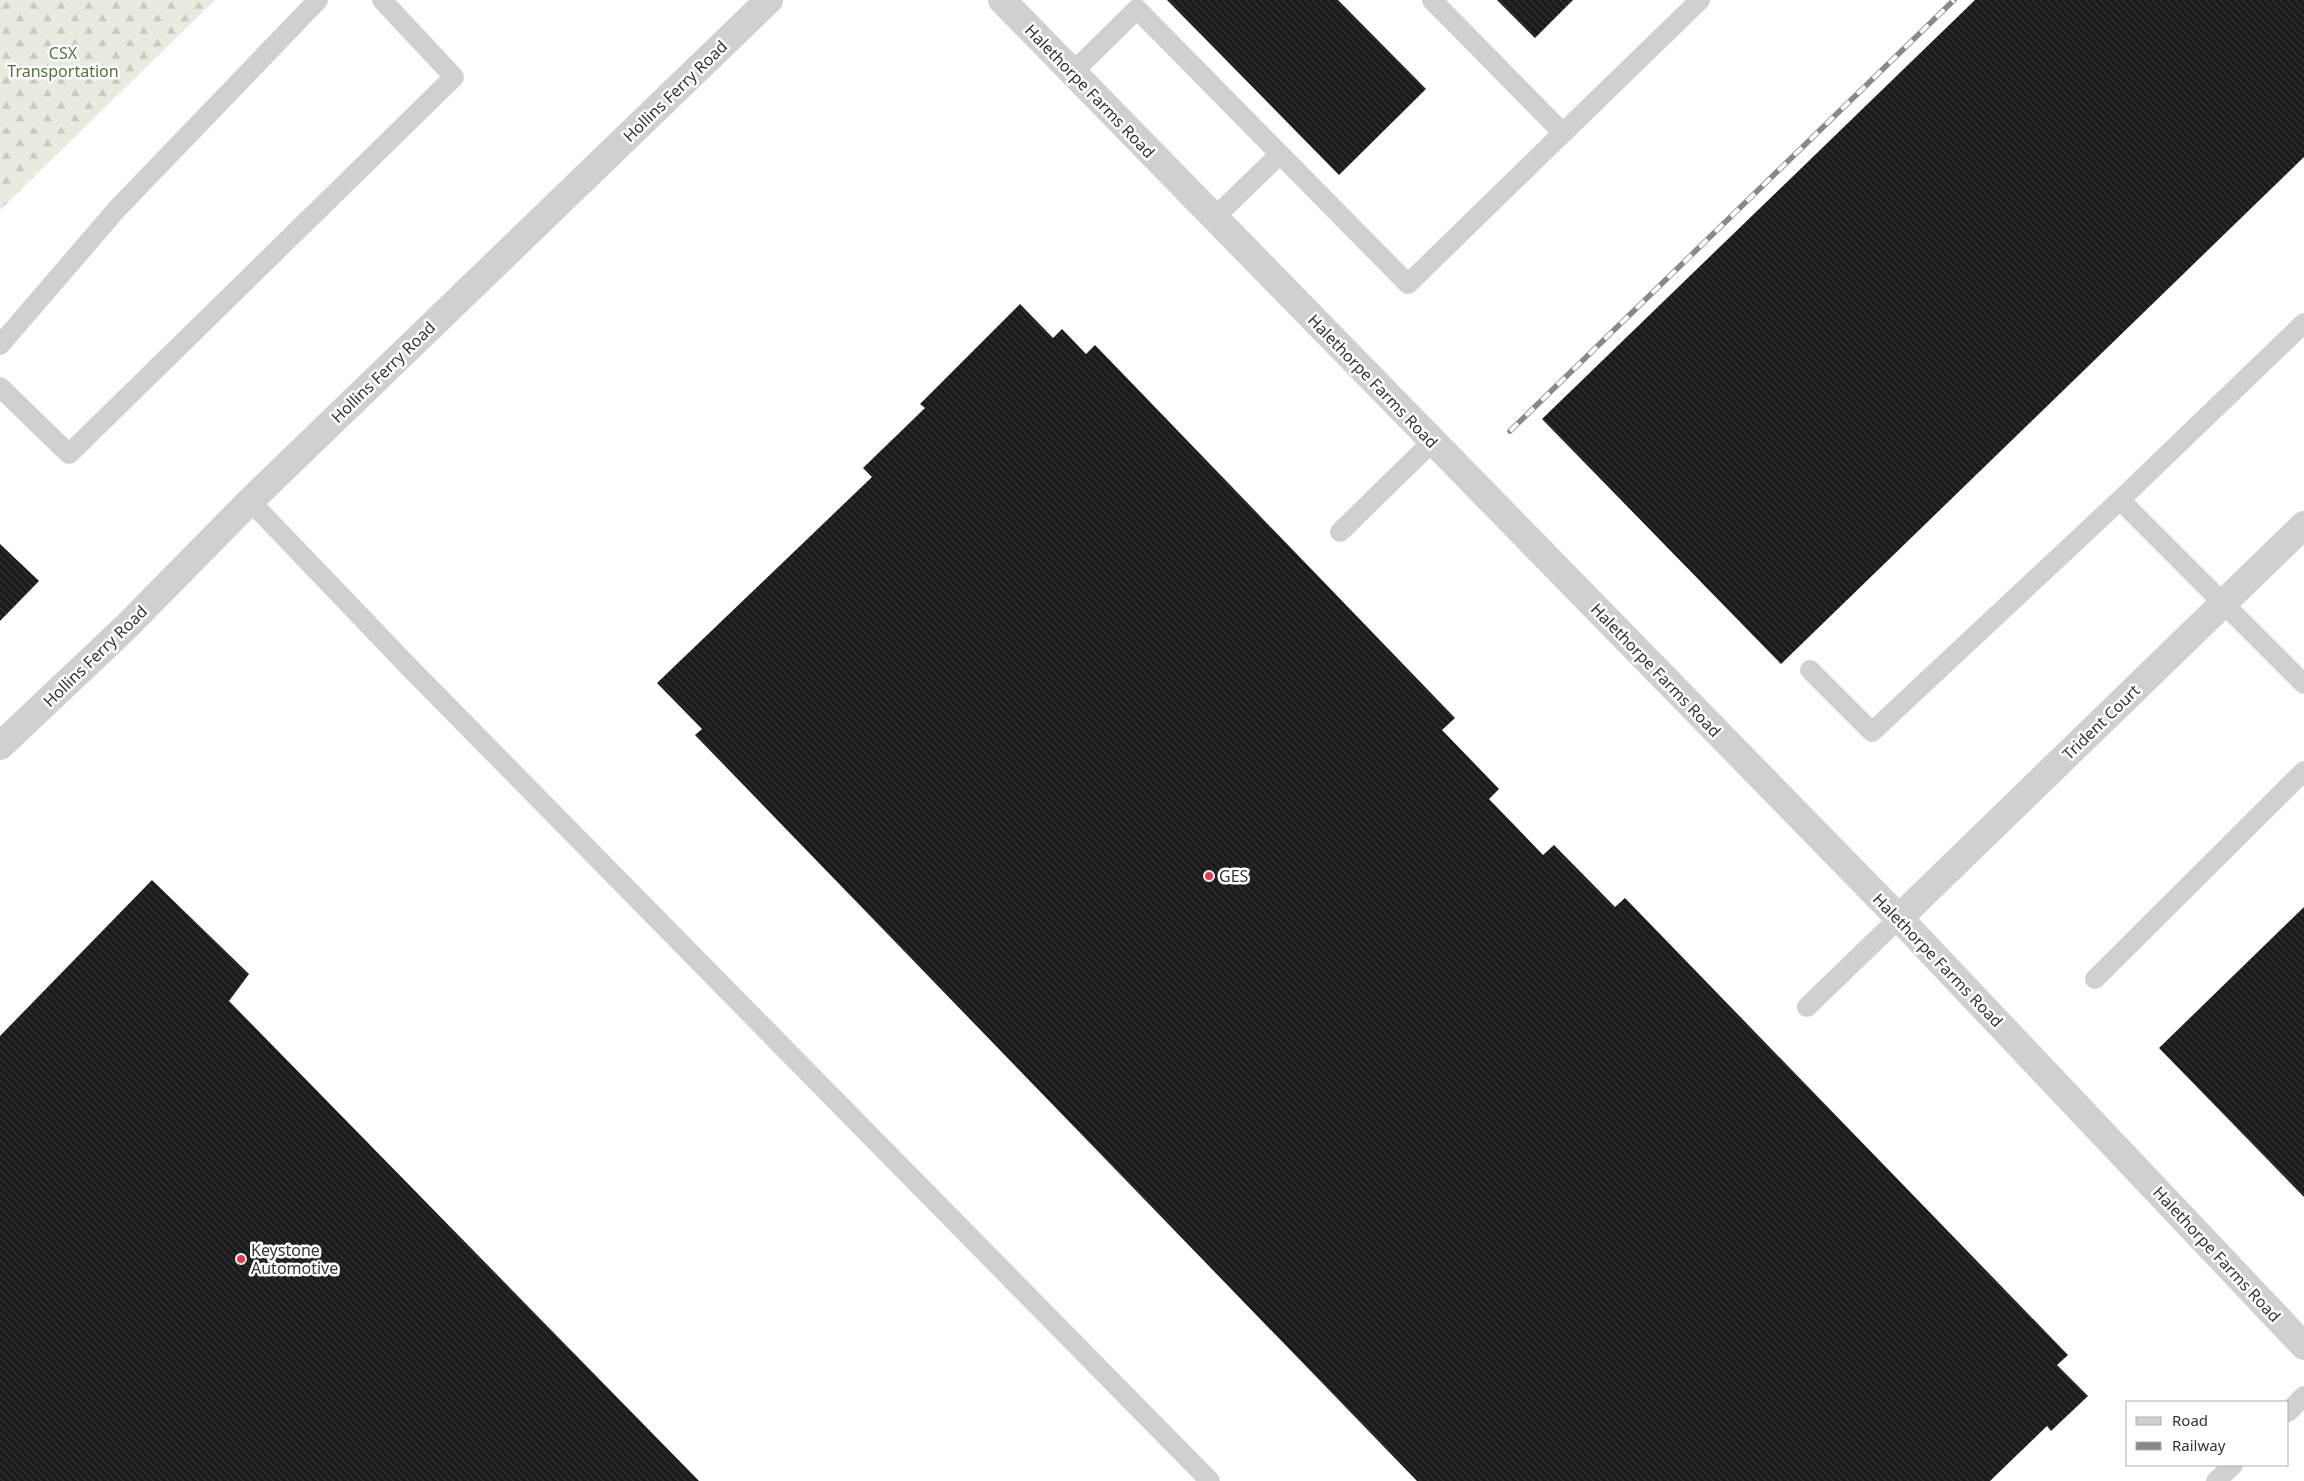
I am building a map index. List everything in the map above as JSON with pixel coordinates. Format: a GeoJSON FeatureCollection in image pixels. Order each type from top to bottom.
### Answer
{"type":"FeatureCollection","features":[{"type":"Feature","properties":{"kind":"street","name":"Hollins Ferry Road"},"geometry":{"type":"LineString","coordinates":[[0,746],[126,627],[250,501],[769,0]]}},
{"type":"Feature","properties":{"kind":"street","name":"Halethorpe Farms Road"},"geometry":{"type":"LineString","coordinates":[[1002,0],[1899,918],[2304,1346]]}},
{"type":"Feature","properties":{"kind":"street","name":"Trident Court"},"geometry":{"type":"LineString","coordinates":[[1899,918],[2304,525]]}},
{"type":"Feature","properties":{"kind":"lane"},"geometry":{"type":"LineString","coordinates":[[0,344],[117,209],[318,0]]}},
{"type":"Feature","properties":{"kind":"lane"},"geometry":{"type":"LineString","coordinates":[[0,387],[70,454],[454,77],[382,0]]}},
{"type":"Feature","properties":{"kind":"lane"},"geometry":{"type":"LineString","coordinates":[[1432,0],[1563,133]]}},
{"type":"Feature","properties":{"kind":"lane"},"geometry":{"type":"LineString","coordinates":[[1072,73],[1137,10],[1408,284],[1700,0]]}},
{"type":"Feature","properties":{"kind":"lane"},"geometry":{"type":"LineString","coordinates":[[1214,218],[1280,154]]}},
{"type":"Feature","properties":{"kind":"lane"},"geometry":{"type":"LineString","coordinates":[[1810,670],[1872,732],[2120,500],[2304,323]]}},
{"type":"Feature","properties":{"kind":"lane"},"geometry":{"type":"LineString","coordinates":[[1340,532],[1432,442]]}},
{"type":"Feature","properties":{"kind":"lane"},"geometry":{"type":"LineString","coordinates":[[2120,500],[2304,684]]}},
{"type":"Feature","properties":{"kind":"lane"},"geometry":{"type":"LineString","coordinates":[[250,501],[412,670],[1210,1481]]}},
{"type":"Feature","properties":{"kind":"lane"},"geometry":{"type":"LineString","coordinates":[[2095,979],[2304,771]]}},
{"type":"Feature","properties":{"kind":"lane"},"geometry":{"type":"LineString","coordinates":[[1807,1007],[1899,918]]}},
{"type":"Feature","properties":{"kind":"lane"},"geometry":{"type":"LineString","coordinates":[[2289,1411],[2304,1396]]}},
{"type":"Feature","properties":{"kind":"lane"},"geometry":{"type":"LineString","coordinates":[[2216,1481],[2232,1466]]}},
{"type":"Feature","properties":{"kind":"green space","name":"CSX Transportation"},"geometry":{"type":"Polygon","coordinates":[[[0,0],[215,0],[0,210],[0,0]]]}},
{"type":"Feature","properties":{"kind":"building"},"geometry":{"type":"Polygon","coordinates":[[[1167,0],[1338,0],[1426,89],[1339,175],[1167,0]]]}},
{"type":"Feature","properties":{"kind":"building"},"geometry":{"type":"Polygon","coordinates":[[[1497,0],[1573,0],[1535,38],[1497,0]]]}},
{"type":"Feature","properties":{"kind":"building"},"geometry":{"type":"Polygon","coordinates":[[[1975,0],[2304,0],[2304,157],[1781,664],[1542,419],[1975,0]]]}},
{"type":"Feature","properties":{"kind":"building","name":"GES"},"geometry":{"type":"Polygon","coordinates":[[[1020,304],[1053,338],[1062,329],[1086,354],[1095,345],[1455,718],[1442,730],[1499,789],[1489,799],[1543,855],[1554,845],[1615,907],[1625,898],[2068,1355],[2057,1365],[2088,1396],[2051,1431],[2047,1426],[1990,1481],[1417,1481],[695,735],[702,729],[657,683],[872,477],[863,468],[925,408],[920,404],[1020,304]]]}},
{"type":"Feature","properties":{"kind":"building"},"geometry":{"type":"Polygon","coordinates":[[[0,544],[39,581],[0,621],[0,544]]]}},
{"type":"Feature","properties":{"kind":"building","name":"Keystone Automotive"},"geometry":{"type":"Polygon","coordinates":[[[152,880],[249,974],[229,1001],[699,1481],[0,1481],[0,1036],[152,880]]]}},
{"type":"Feature","properties":{"kind":"building"},"geometry":{"type":"Polygon","coordinates":[[[2304,907],[2304,1197],[2159,1048],[2304,907]]]}},
{"type":"Feature","properties":{"kind":"railway"},"geometry":{"type":"LineString","coordinates":[[1510,431],[1954,0]]}},
{"type":"Feature","properties":{"kind":"place","name":"GES"},"geometry":{"type":"Point","coordinates":[1209,876]}},
{"type":"Feature","properties":{"kind":"place","name":"Keystone Automotive"},"geometry":{"type":"Point","coordinates":[241,1259]}}]}
